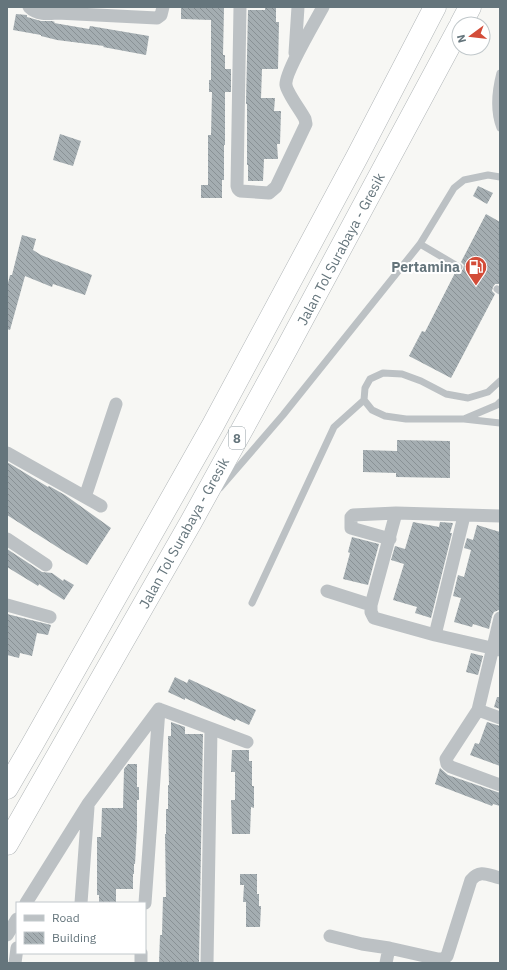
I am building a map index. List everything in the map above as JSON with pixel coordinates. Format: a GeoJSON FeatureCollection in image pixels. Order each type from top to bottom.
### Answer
{"type":"FeatureCollection","features":[{"type":"Feature","properties":{"kind":"highway","name":"Jalan Tol Surabaya - Gresik"},"geometry":{"type":"LineString","coordinates":[[7,788],[213,425],[353,164],[435,7]]}},
{"type":"Feature","properties":{"kind":"highway"},"geometry":{"type":"LineString","coordinates":[[465,16],[470,7]]}},
{"type":"Feature","properties":{"kind":"highway","name":"Jalan Tol Surabaya - Gresik"},"geometry":{"type":"LineString","coordinates":[[7,844],[191,522],[287,348],[451,43]]}},
{"type":"Feature","properties":{"kind":"street"},"geometry":{"type":"LineString","coordinates":[[29,7],[33,11],[45,15],[61,10],[115,11],[157,18],[161,15],[163,7]]}},
{"type":"Feature","properties":{"kind":"street"},"geometry":{"type":"LineString","coordinates":[[240,7],[237,186],[240,191],[269,193],[276,187],[306,124],[305,119],[286,85],[286,81],[295,58],[323,7]]}},
{"type":"Feature","properties":{"kind":"street"},"geometry":{"type":"LineString","coordinates":[[295,58],[298,7]]}},
{"type":"Feature","properties":{"kind":"street"},"geometry":{"type":"LineString","coordinates":[[85,498],[116,404]]}},
{"type":"Feature","properties":{"kind":"street"},"geometry":{"type":"LineString","coordinates":[[7,453],[101,506]]}},
{"type":"Feature","properties":{"kind":"street"},"geometry":{"type":"LineString","coordinates":[[396,513],[371,604],[371,612],[374,618],[435,635],[496,649]]}},
{"type":"Feature","properties":{"kind":"street"},"geometry":{"type":"LineString","coordinates":[[390,539],[351,528],[351,517],[354,515],[396,513],[500,516]]}},
{"type":"Feature","properties":{"kind":"street"},"geometry":{"type":"LineString","coordinates":[[435,635],[464,516]]}},
{"type":"Feature","properties":{"kind":"street"},"geometry":{"type":"LineString","coordinates":[[7,539],[46,565]]}},
{"type":"Feature","properties":{"kind":"street"},"geometry":{"type":"LineString","coordinates":[[327,591],[371,604]]}},
{"type":"Feature","properties":{"kind":"street"},"geometry":{"type":"LineString","coordinates":[[7,605],[50,617]]}},
{"type":"Feature","properties":{"kind":"street"},"geometry":{"type":"LineString","coordinates":[[500,618],[496,649],[478,710],[446,759],[447,764],[451,768],[500,785]]}},
{"type":"Feature","properties":{"kind":"street"},"geometry":{"type":"LineString","coordinates":[[159,709],[247,742]]}},
{"type":"Feature","properties":{"kind":"street"},"geometry":{"type":"LineString","coordinates":[[27,902],[88,804],[159,709]]}},
{"type":"Feature","properties":{"kind":"street"},"geometry":{"type":"LineString","coordinates":[[145,902],[159,709]]}},
{"type":"Feature","properties":{"kind":"street"},"geometry":{"type":"LineString","coordinates":[[478,710],[500,718]]}},
{"type":"Feature","properties":{"kind":"street"},"geometry":{"type":"LineString","coordinates":[[207,963],[211,729]]}},
{"type":"Feature","properties":{"kind":"street"},"geometry":{"type":"LineString","coordinates":[[80,902],[88,804]]}},
{"type":"Feature","properties":{"kind":"street"},"geometry":{"type":"LineString","coordinates":[[330,936],[362,944],[443,959],[447,956],[471,880],[475,875],[481,873],[500,878]]}},
{"type":"Feature","properties":{"kind":"street"},"geometry":{"type":"LineString","coordinates":[[7,935],[16,921]]}},
{"type":"Feature","properties":{"kind":"street"},"geometry":{"type":"LineString","coordinates":[[386,963],[389,948]]}},
{"type":"Feature","properties":{"kind":"lane"},"geometry":{"type":"LineString","coordinates":[[500,73],[495,104],[497,121],[500,128]]}},
{"type":"Feature","properties":{"kind":"lane"},"geometry":{"type":"LineString","coordinates":[[191,522],[283,415],[420,244],[454,188],[464,180],[488,175],[500,177]]}},
{"type":"Feature","properties":{"kind":"lane"},"geometry":{"type":"LineString","coordinates":[[420,244],[458,267]]}},
{"type":"Feature","properties":{"kind":"lane"},"geometry":{"type":"LineString","coordinates":[[252,603],[334,427],[364,400],[365,388],[370,379],[383,373],[402,374],[421,381],[446,394],[468,398],[488,392],[500,381]]}},
{"type":"Feature","properties":{"kind":"lane"},"geometry":{"type":"LineString","coordinates":[[364,400],[372,410],[385,416],[406,419],[464,419],[500,423]]}},
{"type":"Feature","properties":{"kind":"lane"},"geometry":{"type":"LineString","coordinates":[[464,419],[497,405],[500,402]]}},
{"type":"Feature","properties":{"kind":"building"},"geometry":{"type":"Polygon","coordinates":[[[181,7],[224,8],[223,55],[225,55],[225,69],[231,69],[231,92],[225,92],[225,145],[222,198],[201,198],[201,185],[208,185],[208,135],[211,135],[212,92],[209,92],[209,80],[211,80],[211,20],[181,19],[181,7]]]}},
{"type":"Feature","properties":{"kind":"building"},"geometry":{"type":"Polygon","coordinates":[[[265,8],[276,8],[276,22],[279,22],[278,69],[262,69],[261,98],[275,98],[274,111],[281,111],[280,144],[277,144],[278,159],[264,159],[263,181],[248,181],[246,104],[248,10],[265,10],[265,8]]]}},
{"type":"Feature","properties":{"kind":"building"},"geometry":{"type":"Polygon","coordinates":[[[16,14],[27,15],[27,17],[41,21],[52,21],[55,22],[54,23],[89,29],[90,26],[149,36],[146,55],[103,47],[104,46],[57,40],[41,35],[13,30],[16,14]]]}},
{"type":"Feature","properties":{"kind":"building"},"geometry":{"type":"Polygon","coordinates":[[[60,134],[81,141],[73,166],[53,160],[60,134]]]}},
{"type":"Feature","properties":{"kind":"building"},"geometry":{"type":"Polygon","coordinates":[[[478,186],[493,193],[487,204],[473,196],[478,186]]]}},
{"type":"Feature","properties":{"kind":"building"},"geometry":{"type":"Polygon","coordinates":[[[486,214],[500,222],[500,284],[495,284],[493,287],[492,291],[495,294],[451,378],[409,356],[422,331],[425,332],[456,271],[461,272],[463,269],[464,265],[461,262],[486,214]]]}},
{"type":"Feature","properties":{"kind":"building"},"geometry":{"type":"Polygon","coordinates":[[[22,235],[36,239],[33,250],[41,255],[92,275],[85,295],[53,284],[52,287],[25,276],[10,330],[7,329],[7,287],[10,275],[12,275],[22,235]]]}},
{"type":"Feature","properties":{"kind":"building"},"geometry":{"type":"Polygon","coordinates":[[[397,440],[450,441],[450,478],[396,477],[396,473],[363,472],[363,450],[397,451],[397,440]]]}},
{"type":"Feature","properties":{"kind":"building"},"geometry":{"type":"Polygon","coordinates":[[[7,462],[48,487],[49,486],[65,495],[111,528],[87,565],[7,515],[7,462]]]}},
{"type":"Feature","properties":{"kind":"building"},"geometry":{"type":"Polygon","coordinates":[[[413,522],[439,527],[440,522],[453,523],[450,533],[452,533],[431,618],[415,613],[417,607],[393,600],[404,564],[391,560],[395,546],[405,549],[413,522]]]}},
{"type":"Feature","properties":{"kind":"building"},"geometry":{"type":"Polygon","coordinates":[[[477,525],[500,532],[500,605],[499,610],[494,612],[492,616],[489,629],[473,624],[472,627],[454,622],[461,598],[453,596],[458,575],[464,577],[471,550],[464,548],[467,538],[473,540],[477,525]]]}},
{"type":"Feature","properties":{"kind":"building"},"geometry":{"type":"Polygon","coordinates":[[[352,537],[379,544],[368,585],[343,579],[350,553],[348,552],[352,537]]]}},
{"type":"Feature","properties":{"kind":"building"},"geometry":{"type":"Polygon","coordinates":[[[7,549],[42,572],[52,573],[63,581],[64,579],[74,585],[64,600],[39,584],[38,586],[7,567],[7,549]]]}},
{"type":"Feature","properties":{"kind":"building"},"geometry":{"type":"Polygon","coordinates":[[[7,614],[51,625],[48,635],[37,633],[32,656],[20,653],[19,658],[7,655],[7,614]]]}},
{"type":"Feature","properties":{"kind":"building"},"geometry":{"type":"Polygon","coordinates":[[[471,653],[483,656],[478,675],[466,672],[471,653]]]}},
{"type":"Feature","properties":{"kind":"building"},"geometry":{"type":"Polygon","coordinates":[[[175,677],[187,683],[189,679],[256,710],[249,725],[236,719],[235,721],[185,698],[185,700],[168,692],[175,677]]]}},
{"type":"Feature","properties":{"kind":"building"},"geometry":{"type":"Polygon","coordinates":[[[497,697],[500,697],[500,709],[494,707],[497,697]]]}},
{"type":"Feature","properties":{"kind":"building"},"geometry":{"type":"Polygon","coordinates":[[[171,722],[185,727],[185,734],[203,734],[199,963],[159,963],[160,935],[162,935],[163,897],[166,897],[165,834],[169,785],[168,736],[171,736],[171,722]]]}},
{"type":"Feature","properties":{"kind":"building"},"geometry":{"type":"Polygon","coordinates":[[[487,722],[500,726],[500,766],[470,755],[475,743],[479,744],[487,722]]]}},
{"type":"Feature","properties":{"kind":"building"},"geometry":{"type":"Polygon","coordinates":[[[232,750],[249,750],[249,761],[252,761],[254,808],[251,807],[250,834],[232,834],[231,800],[235,800],[235,772],[231,772],[232,750]]]}},
{"type":"Feature","properties":{"kind":"building"},"geometry":{"type":"Polygon","coordinates":[[[128,764],[137,764],[137,787],[139,787],[139,800],[137,800],[137,828],[133,889],[116,889],[116,902],[99,902],[99,895],[97,895],[97,837],[101,837],[102,808],[123,808],[124,769],[128,764]]]}},
{"type":"Feature","properties":{"kind":"building"},"geometry":{"type":"Polygon","coordinates":[[[440,768],[448,775],[500,793],[500,806],[493,804],[492,806],[435,784],[440,768]]]}},
{"type":"Feature","properties":{"kind":"building"},"geometry":{"type":"Polygon","coordinates":[[[240,874],[257,874],[257,894],[259,894],[259,906],[261,906],[260,927],[246,927],[246,902],[243,902],[244,885],[240,885],[240,874]]]}},
{"type":"Feature","properties":{"kind":"place","name":"Pertamina"},"geometry":{"type":"Point","coordinates":[476,286]}}]}
